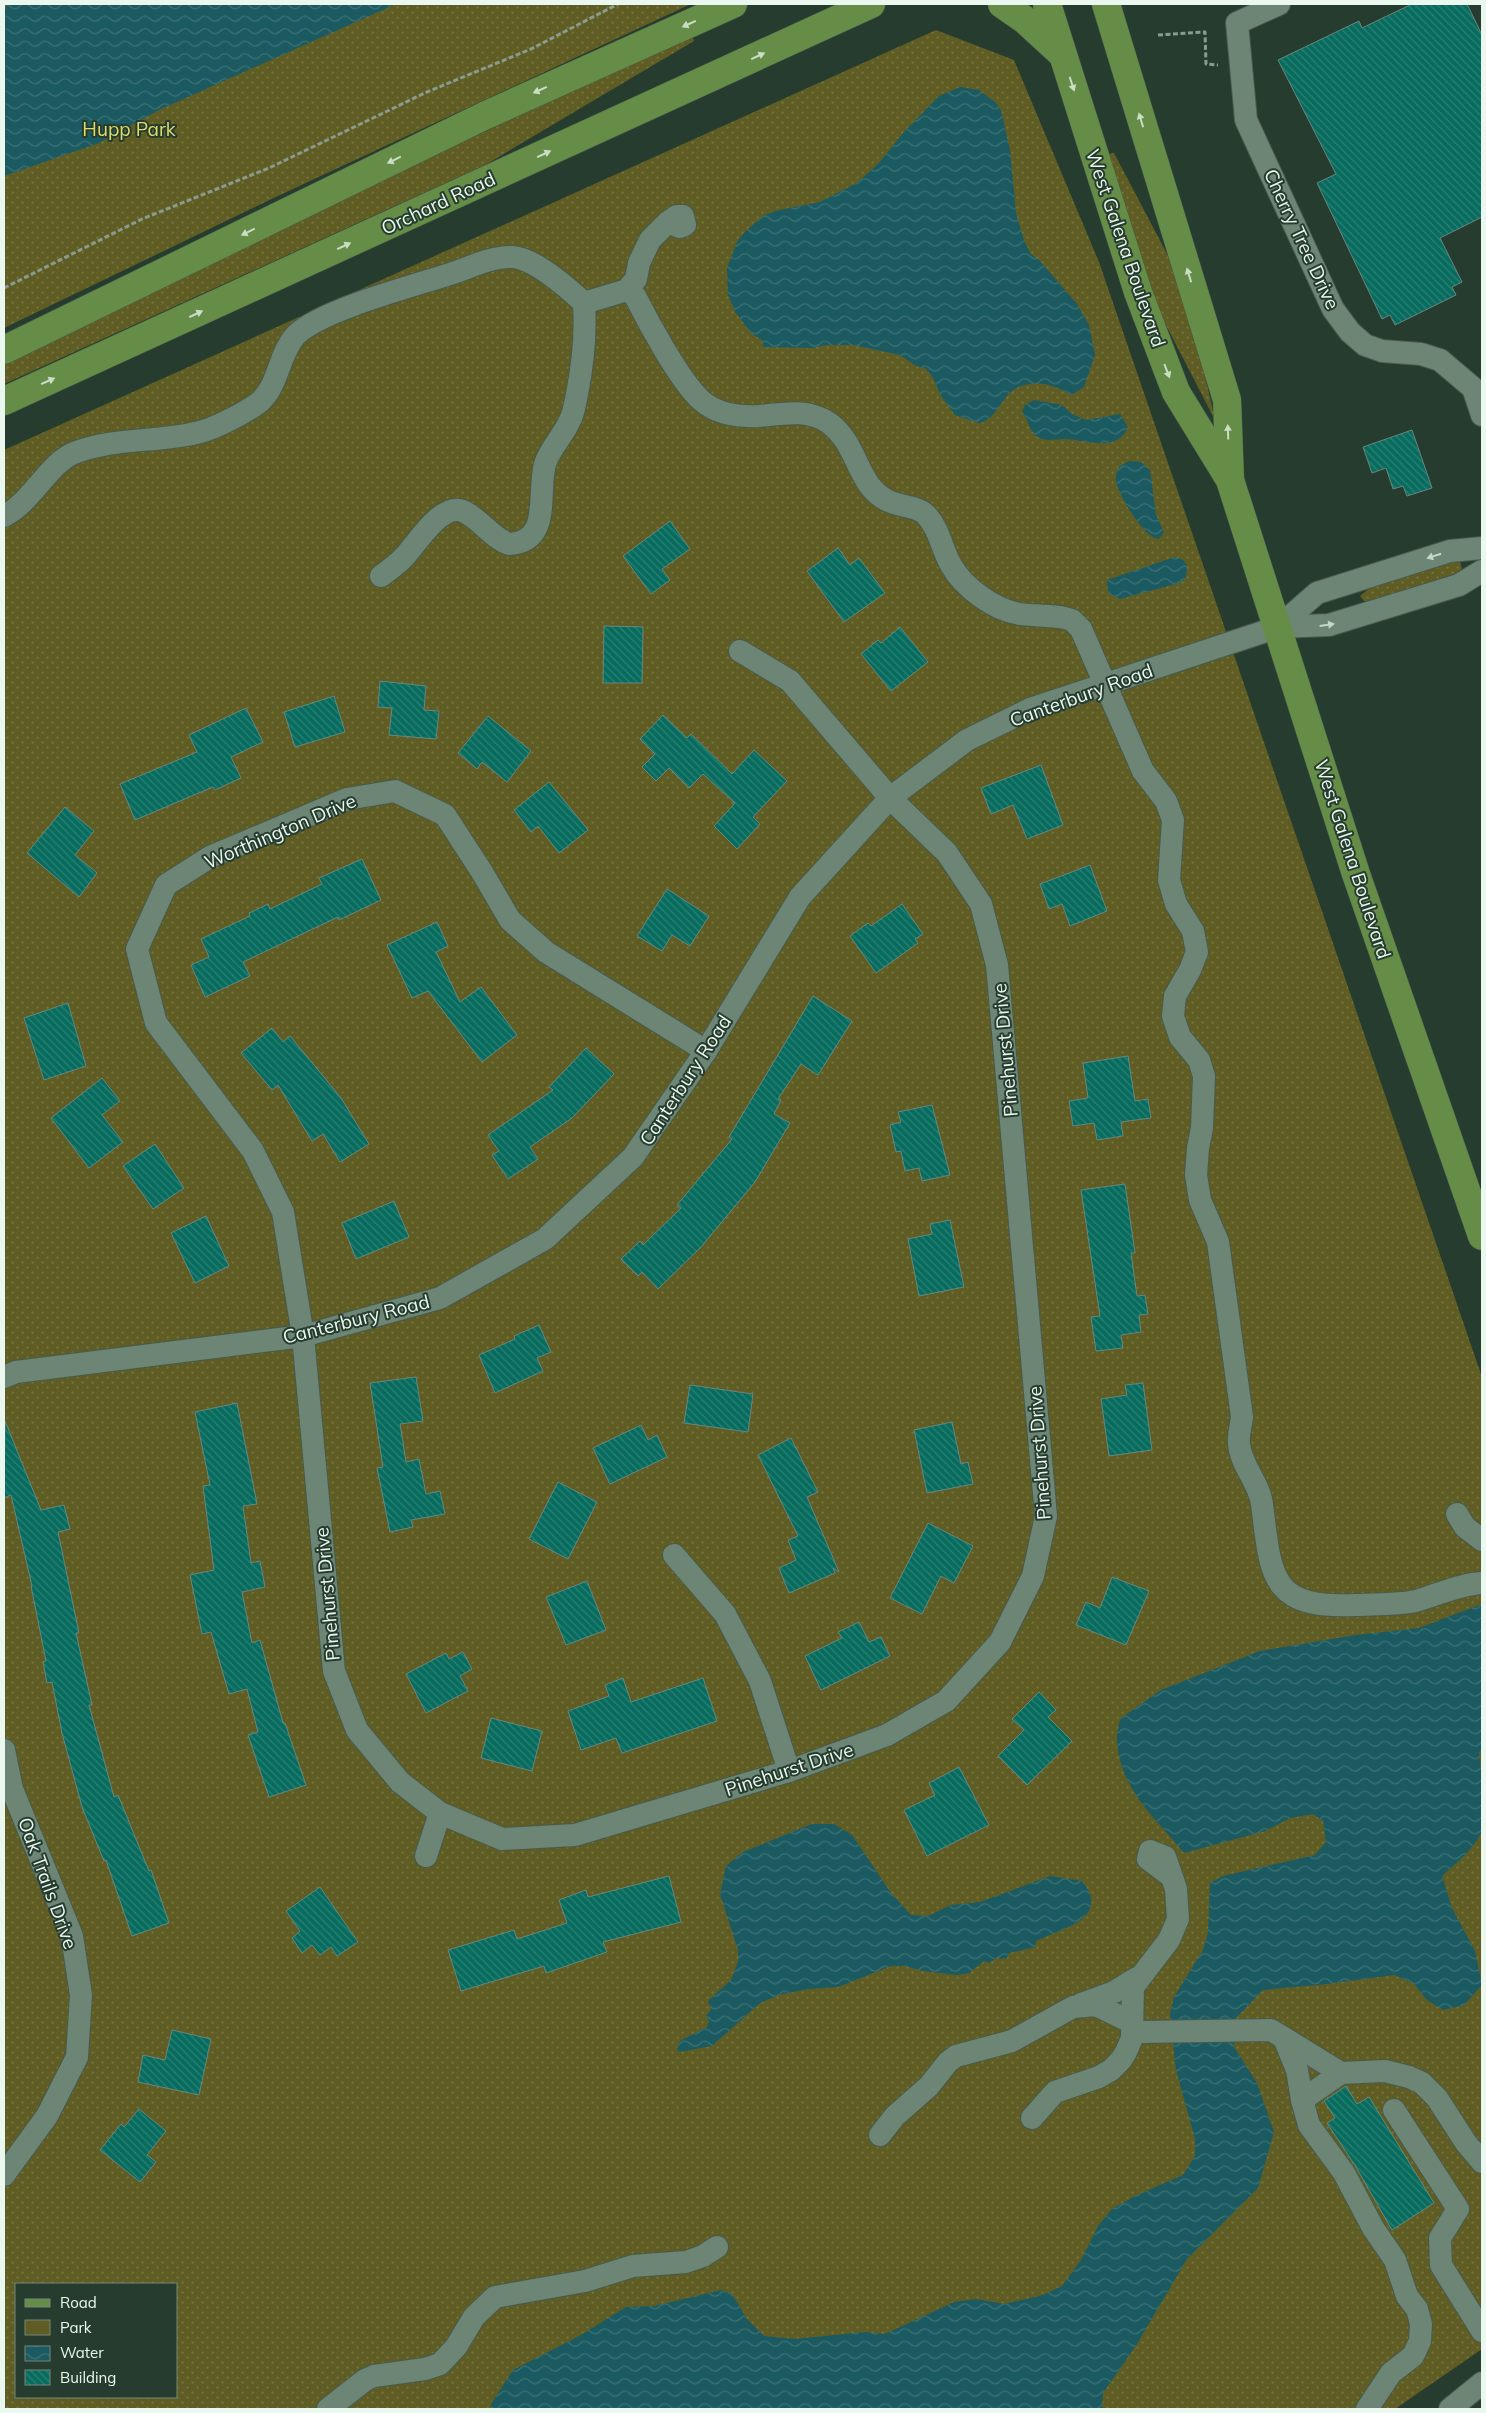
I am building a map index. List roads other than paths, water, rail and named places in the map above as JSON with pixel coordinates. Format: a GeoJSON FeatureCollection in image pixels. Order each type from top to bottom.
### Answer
{"type":"FeatureCollection","features":[{"type":"Feature","properties":{"kind":"main road"},"geometry":{"type":"LineString","coordinates":[[4,350],[484,116],[733,4]]}},
{"type":"Feature","properties":{"kind":"main road","name":"Orchard Road"},"geometry":{"type":"LineString","coordinates":[[4,401],[871,4]]}},
{"type":"Feature","properties":{"kind":"main road"},"geometry":{"type":"LineString","coordinates":[[1002,4],[1025,20],[1062,54]]}},
{"type":"Feature","properties":{"kind":"main road","name":"West Galena Boulevard"},"geometry":{"type":"LineString","coordinates":[[1047,4],[1138,292],[1176,392],[1230,480],[1356,874],[1482,1236]]}},
{"type":"Feature","properties":{"kind":"main road","name":"West Galena Boulevard"},"geometry":{"type":"LineString","coordinates":[[1106,4],[1227,400],[1230,480]]}},
{"type":"Feature","properties":{"kind":"main road"},"geometry":{"type":"LineString","coordinates":[[1114,33],[1124,4]]}},
{"type":"Feature","properties":{"kind":"street","name":"Cherry Tree Drive"},"geometry":{"type":"LineString","coordinates":[[1279,4],[1236,14],[1246,120],[1333,309],[1350,332],[1365,345],[1382,351],[1421,354],[1440,360],[1473,388],[1482,415]]}},
{"type":"Feature","properties":{"kind":"street"},"geometry":{"type":"LineString","coordinates":[[584,303],[627,290],[636,279],[639,264],[650,240],[668,222]]}},
{"type":"Feature","properties":{"kind":"street"},"geometry":{"type":"LineString","coordinates":[[4,516],[36,490],[64,458],[73,454],[107,444],[202,432],[258,404],[273,382],[289,345],[297,334],[320,320],[374,298],[490,261],[512,257],[524,260],[541,270],[584,303]]}},
{"type":"Feature","properties":{"kind":"street"},"geometry":{"type":"LineString","coordinates":[[627,290],[635,296],[684,378],[703,402],[732,416],[798,412],[828,423],[848,443],[863,475],[878,495],[887,502],[916,509],[928,516],[949,563],[970,590],[1018,614],[1042,615],[1072,620],[1086,638],[1143,771],[1166,801],[1173,820],[1168,867],[1170,886],[1176,904],[1193,931],[1197,952],[1190,970],[1175,996],[1173,1016],[1180,1037],[1199,1060],[1204,1076],[1202,1128],[1197,1161],[1198,1189],[1200,1200],[1218,1242],[1241,1410],[1239,1444],[1243,1457],[1260,1492],[1269,1555],[1277,1580],[1282,1587],[1305,1603],[1328,1606],[1413,1602],[1482,1583]]}},
{"type":"Feature","properties":{"kind":"street"},"geometry":{"type":"LineString","coordinates":[[381,576],[404,558],[439,517],[449,511],[458,509],[466,513],[489,533],[509,544],[516,543],[533,535],[538,529],[545,465],[570,420],[574,406],[584,355],[584,303]]}},
{"type":"Feature","properties":{"kind":"street"},"geometry":{"type":"LineString","coordinates":[[1278,628],[1317,593],[1450,551],[1482,548]]}},
{"type":"Feature","properties":{"kind":"street"},"geometry":{"type":"LineString","coordinates":[[1278,628],[1329,626],[1459,585],[1482,570]]}},
{"type":"Feature","properties":{"kind":"street","name":"Canterbury Road"},"geometry":{"type":"LineString","coordinates":[[4,1377],[16,1372],[303,1336],[440,1298],[545,1240],[634,1157],[706,1050],[800,897],[890,798],[967,740],[1030,709],[1278,628]]}},
{"type":"Feature","properties":{"kind":"street","name":"Pinehurst Drive"},"geometry":{"type":"LineString","coordinates":[[303,1336],[334,1671],[357,1730],[400,1782],[440,1813],[502,1839],[575,1835],[789,1771],[887,1735],[946,1701],[1000,1642],[1033,1576],[1046,1516],[997,965],[981,904],[947,853],[890,798],[790,681],[740,651]]}},
{"type":"Feature","properties":{"kind":"street","name":"Worthington Drive"},"geometry":{"type":"LineString","coordinates":[[303,1336],[283,1212],[253,1151],[156,1023],[137,949],[166,885],[210,857],[347,799],[395,791],[445,815],[510,920],[546,952],[706,1050]]}},
{"type":"Feature","properties":{"kind":"street"},"geometry":{"type":"LineString","coordinates":[[1457,1514],[1464,1527],[1482,1540]]}},
{"type":"Feature","properties":{"kind":"street"},"geometry":{"type":"LineString","coordinates":[[674,1555],[724,1614],[734,1631],[760,1681],[789,1771]]}},
{"type":"Feature","properties":{"kind":"street","name":"Oak Trails Drive"},"geometry":{"type":"LineString","coordinates":[[4,1750],[12,1789],[72,1936],[81,1995],[77,2057],[47,2116],[4,2175]]}},
{"type":"Feature","properties":{"kind":"street"},"geometry":{"type":"LineString","coordinates":[[426,1856],[440,1813]]}},
{"type":"Feature","properties":{"kind":"street"},"geometry":{"type":"LineString","coordinates":[[1141,2027],[1133,1987],[1138,1978],[1169,1940],[1178,1919],[1177,1896],[1172,1877]]}},
{"type":"Feature","properties":{"kind":"street"},"geometry":{"type":"LineString","coordinates":[[880,2135],[895,2116],[929,2086],[948,2062],[956,2056],[1012,2041],[1073,2007],[1114,1992],[1138,1978]]}},
{"type":"Feature","properties":{"kind":"street"},"geometry":{"type":"LineString","coordinates":[[1073,2007],[1096,2005],[1141,2027],[1271,2030],[1341,2073],[1396,2073],[1422,2083],[1446,2111],[1466,2143],[1482,2162]]}},
{"type":"Feature","properties":{"kind":"street"},"geometry":{"type":"LineString","coordinates":[[1032,2118],[1055,2092],[1099,2077],[1121,2060],[1132,2038],[1141,2027]]}},
{"type":"Feature","properties":{"kind":"street"},"geometry":{"type":"LineString","coordinates":[[1284,2038],[1297,2070],[1302,2100],[1309,2125],[1344,2173],[1373,2228],[1395,2260],[1408,2296],[1417,2309],[1421,2324],[1422,2333],[1413,2356],[1391,2373],[1367,2409]]}},
{"type":"Feature","properties":{"kind":"street"},"geometry":{"type":"LineString","coordinates":[[1302,2100],[1341,2073]]}},
{"type":"Feature","properties":{"kind":"street"},"geometry":{"type":"LineString","coordinates":[[1394,2110],[1458,2209],[1440,2238],[1441,2265],[1482,2332]]}},
{"type":"Feature","properties":{"kind":"street"},"geometry":{"type":"LineString","coordinates":[[328,2409],[365,2380],[374,2376],[425,2369],[440,2364],[456,2347],[481,2309],[495,2297],[585,2281],[633,2266],[686,2262],[703,2256],[717,2247]]}},
{"type":"Feature","properties":{"kind":"street"},"geometry":{"type":"LineString","coordinates":[[1450,2409],[1482,2383]]}},
{"type":"Feature","properties":{"kind":"water"},"geometry":{"type":"Polygon","coordinates":[[[10,4],[396,4],[159,110],[99,143],[4,176],[4,16],[6,7],[10,4]]]}},
{"type":"Feature","properties":{"kind":"water"},"geometry":{"type":"Polygon","coordinates":[[[960,87],[979,90],[995,102],[1001,110],[1010,150],[1016,213],[1024,240],[1030,253],[1040,261],[1077,304],[1089,325],[1095,355],[1084,387],[1071,395],[1050,385],[1034,384],[1019,387],[1008,395],[989,418],[979,423],[955,415],[941,396],[932,376],[925,368],[916,366],[900,355],[853,345],[826,345],[812,348],[763,347],[762,340],[751,333],[736,313],[728,295],[727,268],[737,242],[744,233],[763,216],[775,211],[820,202],[857,183],[879,163],[903,133],[939,96],[960,87]]]}},
{"type":"Feature","properties":{"kind":"water"},"geometry":{"type":"Polygon","coordinates":[[[1034,400],[1062,405],[1072,414],[1086,420],[1120,414],[1128,427],[1117,440],[1109,442],[1041,439],[1032,432],[1022,412],[1025,405],[1034,400]]]}},
{"type":"Feature","properties":{"kind":"water"},"geometry":{"type":"Polygon","coordinates":[[[1129,461],[1141,462],[1150,470],[1156,515],[1164,532],[1159,539],[1153,537],[1140,525],[1118,488],[1116,476],[1119,467],[1129,461]]]}},
{"type":"Feature","properties":{"kind":"water"},"geometry":{"type":"Polygon","coordinates":[[[1175,557],[1183,560],[1187,565],[1186,578],[1179,583],[1120,599],[1108,593],[1107,580],[1175,557]]]}},
{"type":"Feature","properties":{"kind":"water"},"geometry":{"type":"Polygon","coordinates":[[[1482,1604],[1482,1750],[1479,1752],[1483,1794],[1482,1827],[1481,1833],[1473,1845],[1442,1876],[1452,1908],[1475,1951],[1482,1985],[1464,2005],[1443,2010],[1427,2000],[1413,1983],[1394,1975],[1263,1990],[1235,2019],[1234,2047],[1257,2083],[1274,2132],[1258,2188],[1187,2259],[1137,2344],[1103,2393],[1102,2409],[491,2409],[491,2404],[513,2370],[581,2335],[626,2307],[654,2306],[722,2290],[732,2294],[747,2319],[764,2336],[795,2339],[865,2332],[885,2334],[954,2302],[976,2299],[1004,2304],[1043,2295],[1062,2286],[1081,2260],[1098,2226],[1112,2209],[1135,2196],[1183,2175],[1195,2156],[1195,2139],[1176,2070],[1170,2014],[1174,1997],[1203,1950],[1208,1933],[1210,1883],[1223,1876],[1315,1855],[1326,1842],[1323,1821],[1313,1814],[1290,1818],[1265,1831],[1184,1853],[1142,1803],[1125,1775],[1117,1742],[1120,1719],[1161,1690],[1260,1651],[1356,1635],[1419,1628],[1482,1604]]]}},
{"type":"Feature","properties":{"kind":"water"},"geometry":{"type":"Polygon","coordinates":[[[812,1824],[834,1824],[852,1835],[891,1893],[911,1915],[928,1916],[951,1905],[980,1902],[1050,1876],[1082,1881],[1090,1894],[1091,1905],[1087,1914],[1079,1921],[1036,1941],[1035,1947],[1009,1953],[1007,1958],[1000,1959],[998,1957],[989,1963],[984,1961],[969,1973],[957,1975],[923,1971],[905,1966],[891,1966],[838,1987],[808,1989],[779,1995],[760,2003],[712,2046],[679,2052],[677,2049],[680,2041],[707,2027],[709,2021],[706,2016],[711,2010],[708,2001],[731,1980],[738,1962],[738,1950],[720,1894],[726,1866],[743,1852],[812,1824]]]}},
{"type":"Feature","properties":{"kind":"park label","name":"Hupp Park"},"geometry":{"type":"Point","coordinates":[129,129]}}]}
